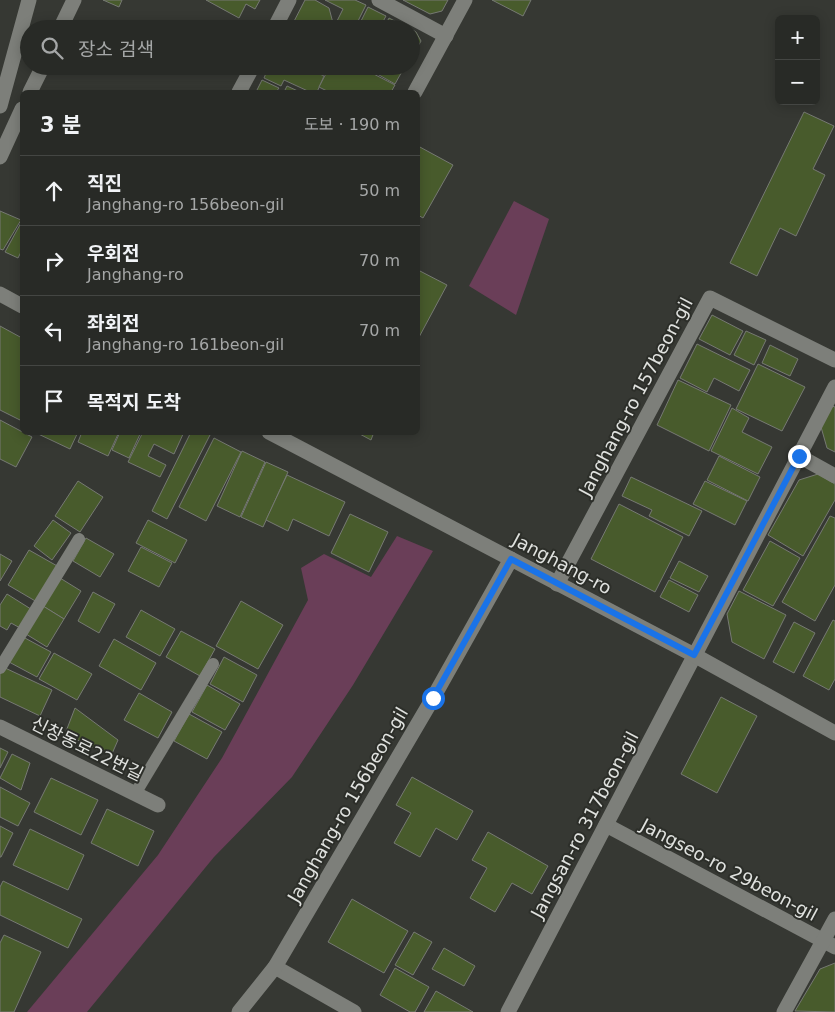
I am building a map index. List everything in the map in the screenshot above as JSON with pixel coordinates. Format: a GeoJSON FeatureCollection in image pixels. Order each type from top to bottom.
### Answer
{"type":"FeatureCollection","features":[{"type":"Feature","properties":{"kind":"street"},"geometry":{"type":"LineString","coordinates":[[24,20],[29,0]]}},
{"type":"Feature","properties":{"kind":"street"},"geometry":{"type":"LineString","coordinates":[[64,20],[74,0]]}},
{"type":"Feature","properties":{"kind":"street"},"geometry":{"type":"LineString","coordinates":[[279,20],[289,0]]}},
{"type":"Feature","properties":{"kind":"street"},"geometry":{"type":"LineString","coordinates":[[379,0],[416,20]]}},
{"type":"Feature","properties":{"kind":"street"},"geometry":{"type":"LineString","coordinates":[[416,90],[465,0]]}},
{"type":"Feature","properties":{"kind":"street"},"geometry":{"type":"LineString","coordinates":[[420,22],[446,36]]}},
{"type":"Feature","properties":{"kind":"street"},"geometry":{"type":"LineString","coordinates":[[0,106],[20,33]]}},
{"type":"Feature","properties":{"kind":"street"},"geometry":{"type":"LineString","coordinates":[[31,90],[38,75]]}},
{"type":"Feature","properties":{"kind":"street"},"geometry":{"type":"LineString","coordinates":[[240,90],[249,75]]}},
{"type":"Feature","properties":{"kind":"street"},"geometry":{"type":"LineString","coordinates":[[0,157],[20,113]]}},
{"type":"Feature","properties":{"kind":"street"},"geometry":{"type":"LineString","coordinates":[[0,294],[20,305]]}},
{"type":"Feature","properties":{"kind":"street","name":"Janghang-ro 157beon-gil"},"geometry":{"type":"LineString","coordinates":[[558,584],[710,298],[835,360]]}},
{"type":"Feature","properties":{"kind":"street","name":"Jangsan-ro 317beon-gil"},"geometry":{"type":"LineString","coordinates":[[508,1012],[835,387]]}},
{"type":"Feature","properties":{"kind":"street","name":"Janghang-ro"},"geometry":{"type":"LineString","coordinates":[[275,435],[694,655],[835,733]]}},
{"type":"Feature","properties":{"kind":"street"},"geometry":{"type":"LineString","coordinates":[[799,456],[835,476]]}},
{"type":"Feature","properties":{"kind":"street","name":"Janghang-ro 156beon-gil"},"geometry":{"type":"LineString","coordinates":[[239,1012],[275,967],[433,698],[511,559]]}},
{"type":"Feature","properties":{"kind":"street","name":"신창동로22번길"},"geometry":{"type":"LineString","coordinates":[[0,727],[158,805]]}},
{"type":"Feature","properties":{"kind":"street","name":"Jangseo-ro 29beon-gil"},"geometry":{"type":"LineString","coordinates":[[606,825],[829,944]]}},
{"type":"Feature","properties":{"kind":"street"},"geometry":{"type":"LineString","coordinates":[[784,1012],[829,944],[835,919]]}},
{"type":"Feature","properties":{"kind":"street"},"geometry":{"type":"LineString","coordinates":[[275,967],[354,1012]]}},
{"type":"Feature","properties":{"kind":"lane"},"geometry":{"type":"LineString","coordinates":[[0,668],[78,539]]}},
{"type":"Feature","properties":{"kind":"lane"},"geometry":{"type":"LineString","coordinates":[[135,794],[213,664]]}},
{"type":"Feature","properties":{"kind":"shaded area"},"geometry":{"type":"Polygon","coordinates":[[[514,201],[549,219],[516,315],[469,286],[514,201]]]}},
{"type":"Feature","properties":{"kind":"shaded area"},"geometry":{"type":"Polygon","coordinates":[[[397,536],[433,551],[353,685],[292,777],[214,857],[87,1012],[27,1012],[158,855],[222,758],[308,600],[301,568],[324,554],[371,577],[397,536]]]}},
{"type":"Feature","properties":{"kind":"building"},"geometry":{"type":"Polygon","coordinates":[[[103,0],[122,0],[119,7],[103,0]]]}},
{"type":"Feature","properties":{"kind":"building"},"geometry":{"type":"Polygon","coordinates":[[[206,0],[260,0],[255,9],[246,4],[239,18],[206,0]]]}},
{"type":"Feature","properties":{"kind":"building"},"geometry":{"type":"Polygon","coordinates":[[[305,0],[315,0],[329,8],[332,20],[295,20],[305,0]]]}},
{"type":"Feature","properties":{"kind":"building"},"geometry":{"type":"Polygon","coordinates":[[[325,0],[355,0],[366,5],[358,20],[338,20],[343,9],[325,0]]]}},
{"type":"Feature","properties":{"kind":"building"},"geometry":{"type":"Polygon","coordinates":[[[403,0],[448,0],[442,11],[430,14],[403,0]]]}},
{"type":"Feature","properties":{"kind":"building"},"geometry":{"type":"Polygon","coordinates":[[[492,0],[531,0],[523,16],[492,0]]]}},
{"type":"Feature","properties":{"kind":"building"},"geometry":{"type":"Polygon","coordinates":[[[368,7],[386,16],[384,20],[362,20],[368,7]]]}},
{"type":"Feature","properties":{"kind":"building"},"geometry":{"type":"Polygon","coordinates":[[[265,75],[324,76],[318,90],[306,90],[284,80],[281,86],[264,78],[265,75]]]}},
{"type":"Feature","properties":{"kind":"building"},"geometry":{"type":"Polygon","coordinates":[[[325,75],[376,75],[395,85],[392,90],[325,90],[319,87],[325,75]]]}},
{"type":"Feature","properties":{"kind":"building"},"geometry":{"type":"Polygon","coordinates":[[[379,75],[400,75],[395,84],[379,75]]]}},
{"type":"Feature","properties":{"kind":"building"},"geometry":{"type":"Polygon","coordinates":[[[262,80],[279,88],[278,90],[257,90],[262,80]]]}},
{"type":"Feature","properties":{"kind":"building"},"geometry":{"type":"Polygon","coordinates":[[[287,86],[296,90],[285,90],[287,86]]]}},
{"type":"Feature","properties":{"kind":"building"},"geometry":{"type":"Polygon","coordinates":[[[804,112],[834,126],[813,169],[825,175],[796,236],[780,228],[757,276],[730,263],[804,112]]]}},
{"type":"Feature","properties":{"kind":"building"},"geometry":{"type":"Polygon","coordinates":[[[420,147],[453,165],[423,218],[420,216],[420,147]]]}},
{"type":"Feature","properties":{"kind":"building"},"geometry":{"type":"Polygon","coordinates":[[[0,211],[20,220],[20,222],[3,250],[0,249],[0,211]]]}},
{"type":"Feature","properties":{"kind":"building"},"geometry":{"type":"Polygon","coordinates":[[[20,225],[20,254],[18,258],[5,252],[20,225]]]}},
{"type":"Feature","properties":{"kind":"building"},"geometry":{"type":"Polygon","coordinates":[[[420,271],[447,285],[420,335],[420,271]]]}},
{"type":"Feature","properties":{"kind":"building"},"geometry":{"type":"Polygon","coordinates":[[[712,315],[743,331],[730,355],[699,339],[712,315]]]}},
{"type":"Feature","properties":{"kind":"building"},"geometry":{"type":"Polygon","coordinates":[[[0,326],[20,337],[20,420],[0,410],[0,326]]]}},
{"type":"Feature","properties":{"kind":"building"},"geometry":{"type":"Polygon","coordinates":[[[746,331],[766,340],[754,365],[734,355],[746,331]]]}},
{"type":"Feature","properties":{"kind":"building"},"geometry":{"type":"Polygon","coordinates":[[[697,344],[750,370],[739,391],[714,378],[707,392],[680,378],[697,344]]]}},
{"type":"Feature","properties":{"kind":"building"},"geometry":{"type":"Polygon","coordinates":[[[770,345],[798,359],[790,376],[762,363],[770,345]]]}},
{"type":"Feature","properties":{"kind":"building"},"geometry":{"type":"Polygon","coordinates":[[[758,364],[805,387],[782,431],[736,409],[758,364]]]}},
{"type":"Feature","properties":{"kind":"building"},"geometry":{"type":"Polygon","coordinates":[[[678,380],[731,405],[709,451],[657,425],[678,380]]]}},
{"type":"Feature","properties":{"kind":"building"},"geometry":{"type":"Polygon","coordinates":[[[832,406],[835,407],[835,452],[827,448],[821,427],[832,406]]]}},
{"type":"Feature","properties":{"kind":"building"},"geometry":{"type":"Polygon","coordinates":[[[732,408],[749,418],[742,432],[772,447],[758,474],[711,451],[732,408]]]}},
{"type":"Feature","properties":{"kind":"building"},"geometry":{"type":"Polygon","coordinates":[[[0,420],[20,431],[20,435],[32,437],[16,467],[0,459],[0,420]]]}},
{"type":"Feature","properties":{"kind":"building"},"geometry":{"type":"Polygon","coordinates":[[[40,435],[77,435],[70,449],[40,435]]]}},
{"type":"Feature","properties":{"kind":"building"},"geometry":{"type":"Polygon","coordinates":[[[81,435],[118,435],[108,456],[78,442],[81,435]]]}},
{"type":"Feature","properties":{"kind":"building"},"geometry":{"type":"Polygon","coordinates":[[[119,435],[140,435],[129,458],[112,450],[119,435]]]}},
{"type":"Feature","properties":{"kind":"building"},"geometry":{"type":"Polygon","coordinates":[[[142,435],[183,435],[174,454],[154,444],[148,456],[166,465],[160,477],[128,462],[142,435]]]}},
{"type":"Feature","properties":{"kind":"building"},"geometry":{"type":"Polygon","coordinates":[[[190,435],[210,435],[167,519],[152,511],[190,435]]]}},
{"type":"Feature","properties":{"kind":"building"},"geometry":{"type":"Polygon","coordinates":[[[362,435],[373,435],[371,440],[362,435]]]}},
{"type":"Feature","properties":{"kind":"building"},"geometry":{"type":"Polygon","coordinates":[[[214,438],[241,452],[206,521],[179,507],[214,438]]]}},
{"type":"Feature","properties":{"kind":"building"},"geometry":{"type":"Polygon","coordinates":[[[242,451],[265,462],[240,517],[217,506],[242,451]]]}},
{"type":"Feature","properties":{"kind":"building"},"geometry":{"type":"Polygon","coordinates":[[[719,456],[760,477],[748,501],[707,480],[719,456]]]}},
{"type":"Feature","properties":{"kind":"building"},"geometry":{"type":"Polygon","coordinates":[[[266,462],[288,472],[263,527],[241,517],[266,462]]]}},
{"type":"Feature","properties":{"kind":"building"},"geometry":{"type":"Polygon","coordinates":[[[818,474],[835,484],[835,500],[803,556],[768,535],[799,480],[818,474]]]}},
{"type":"Feature","properties":{"kind":"building"},"geometry":{"type":"Polygon","coordinates":[[[287,475],[345,502],[329,536],[293,519],[288,531],[266,520],[287,475]]]}},
{"type":"Feature","properties":{"kind":"building"},"geometry":{"type":"Polygon","coordinates":[[[631,477],[702,511],[689,536],[649,516],[652,510],[622,496],[631,477]]]}},
{"type":"Feature","properties":{"kind":"building"},"geometry":{"type":"Polygon","coordinates":[[[78,481],[103,497],[80,532],[55,516],[78,481]]]}},
{"type":"Feature","properties":{"kind":"building"},"geometry":{"type":"Polygon","coordinates":[[[705,481],[747,501],[735,525],[693,504],[705,481]]]}},
{"type":"Feature","properties":{"kind":"building"},"geometry":{"type":"Polygon","coordinates":[[[619,504],[683,537],[655,592],[591,559],[619,504]]]}},
{"type":"Feature","properties":{"kind":"building"},"geometry":{"type":"Polygon","coordinates":[[[350,514],[388,532],[369,572],[331,553],[350,514]]]}},
{"type":"Feature","properties":{"kind":"building"},"geometry":{"type":"Polygon","coordinates":[[[830,516],[835,518],[835,585],[815,621],[782,602],[830,516]]]}},
{"type":"Feature","properties":{"kind":"building"},"geometry":{"type":"Polygon","coordinates":[[[53,520],[71,533],[52,560],[34,546],[53,520]]]}},
{"type":"Feature","properties":{"kind":"building"},"geometry":{"type":"Polygon","coordinates":[[[148,520],[187,540],[175,563],[136,543],[148,520]]]}},
{"type":"Feature","properties":{"kind":"building"},"geometry":{"type":"Polygon","coordinates":[[[86,538],[114,554],[100,577],[73,561],[86,538]]]}},
{"type":"Feature","properties":{"kind":"building"},"geometry":{"type":"Polygon","coordinates":[[[770,541],[800,558],[773,606],[743,590],[770,541]]]}},
{"type":"Feature","properties":{"kind":"building"},"geometry":{"type":"Polygon","coordinates":[[[141,547],[172,563],[159,587],[128,571],[141,547]]]}},
{"type":"Feature","properties":{"kind":"building"},"geometry":{"type":"Polygon","coordinates":[[[29,550],[59,567],[37,602],[8,585],[29,550]]]}},
{"type":"Feature","properties":{"kind":"building"},"geometry":{"type":"Polygon","coordinates":[[[0,554],[12,561],[0,581],[0,554]]]}},
{"type":"Feature","properties":{"kind":"building"},"geometry":{"type":"Polygon","coordinates":[[[679,561],[708,576],[699,592],[670,578],[679,561]]]}},
{"type":"Feature","properties":{"kind":"building"},"geometry":{"type":"Polygon","coordinates":[[[60,578],[81,591],[64,619],[43,606],[60,578]]]}},
{"type":"Feature","properties":{"kind":"building"},"geometry":{"type":"Polygon","coordinates":[[[669,580],[698,595],[689,612],[660,597],[669,580]]]}},
{"type":"Feature","properties":{"kind":"building"},"geometry":{"type":"Polygon","coordinates":[[[739,591],[786,615],[764,659],[732,642],[727,614],[739,591]]]}},
{"type":"Feature","properties":{"kind":"building"},"geometry":{"type":"Polygon","coordinates":[[[93,592],[115,604],[99,633],[78,621],[93,592]]]}},
{"type":"Feature","properties":{"kind":"building"},"geometry":{"type":"Polygon","coordinates":[[[7,594],[34,611],[22,629],[11,623],[7,630],[0,626],[0,605],[7,594]]]}},
{"type":"Feature","properties":{"kind":"building"},"geometry":{"type":"Polygon","coordinates":[[[241,601],[283,625],[258,669],[216,646],[241,601]]]}},
{"type":"Feature","properties":{"kind":"building"},"geometry":{"type":"Polygon","coordinates":[[[43,606],[64,619],[47,647],[26,634],[43,606]]]}},
{"type":"Feature","properties":{"kind":"building"},"geometry":{"type":"Polygon","coordinates":[[[141,610],[175,629],[160,656],[126,637],[141,610]]]}},
{"type":"Feature","properties":{"kind":"building"},"geometry":{"type":"Polygon","coordinates":[[[833,620],[835,621],[835,679],[829,690],[803,676],[833,620]]]}},
{"type":"Feature","properties":{"kind":"building"},"geometry":{"type":"Polygon","coordinates":[[[794,622],[815,633],[794,673],[773,662],[794,622]]]}},
{"type":"Feature","properties":{"kind":"building"},"geometry":{"type":"Polygon","coordinates":[[[181,631],[215,649],[200,676],[166,657],[181,631]]]}},
{"type":"Feature","properties":{"kind":"building"},"geometry":{"type":"Polygon","coordinates":[[[23,637],[51,652],[37,677],[9,662],[23,637]]]}},
{"type":"Feature","properties":{"kind":"building"},"geometry":{"type":"Polygon","coordinates":[[[114,639],[156,663],[141,690],[99,666],[114,639]]]}},
{"type":"Feature","properties":{"kind":"building"},"geometry":{"type":"Polygon","coordinates":[[[54,653],[92,674],[77,700],[39,679],[54,653]]]}},
{"type":"Feature","properties":{"kind":"building"},"geometry":{"type":"Polygon","coordinates":[[[224,657],[257,675],[243,702],[210,684],[224,657]]]}},
{"type":"Feature","properties":{"kind":"building"},"geometry":{"type":"Polygon","coordinates":[[[3,667],[52,690],[40,716],[0,697],[0,673],[3,667]]]}},
{"type":"Feature","properties":{"kind":"building"},"geometry":{"type":"Polygon","coordinates":[[[207,685],[240,704],[225,730],[192,712],[207,685]]]}},
{"type":"Feature","properties":{"kind":"building"},"geometry":{"type":"Polygon","coordinates":[[[139,693],[172,712],[158,738],[124,720],[139,693]]]}},
{"type":"Feature","properties":{"kind":"building"},"geometry":{"type":"Polygon","coordinates":[[[721,697],[757,716],[717,793],[681,774],[721,697]]]}},
{"type":"Feature","properties":{"kind":"building"},"geometry":{"type":"Polygon","coordinates":[[[75,708],[118,740],[111,756],[65,734],[75,708]]]}},
{"type":"Feature","properties":{"kind":"building"},"geometry":{"type":"Polygon","coordinates":[[[189,714],[222,732],[207,759],[174,741],[189,714]]]}},
{"type":"Feature","properties":{"kind":"building"},"geometry":{"type":"Polygon","coordinates":[[[0,748],[8,752],[0,768],[0,748]]]}},
{"type":"Feature","properties":{"kind":"building"},"geometry":{"type":"Polygon","coordinates":[[[12,754],[30,763],[21,790],[0,778],[12,754]]]}},
{"type":"Feature","properties":{"kind":"building"},"geometry":{"type":"Polygon","coordinates":[[[412,777],[473,811],[457,840],[436,828],[420,857],[394,843],[411,813],[396,805],[412,777]]]}},
{"type":"Feature","properties":{"kind":"building"},"geometry":{"type":"Polygon","coordinates":[[[51,778],[98,800],[81,835],[34,812],[51,778]]]}},
{"type":"Feature","properties":{"kind":"building"},"geometry":{"type":"Polygon","coordinates":[[[0,787],[30,803],[18,826],[0,817],[0,787]]]}},
{"type":"Feature","properties":{"kind":"building"},"geometry":{"type":"Polygon","coordinates":[[[107,809],[154,831],[138,866],[91,843],[107,809]]]}},
{"type":"Feature","properties":{"kind":"building"},"geometry":{"type":"Polygon","coordinates":[[[0,826],[13,833],[1,857],[0,857],[0,826]]]}},
{"type":"Feature","properties":{"kind":"building"},"geometry":{"type":"Polygon","coordinates":[[[30,829],[84,855],[68,890],[13,865],[30,829]]]}},
{"type":"Feature","properties":{"kind":"building"},"geometry":{"type":"Polygon","coordinates":[[[488,832],[548,866],[532,894],[512,883],[495,912],[470,898],[487,868],[472,860],[488,832]]]}},
{"type":"Feature","properties":{"kind":"building"},"geometry":{"type":"Polygon","coordinates":[[[3,881],[82,919],[68,948],[0,915],[0,887],[3,881]]]}},
{"type":"Feature","properties":{"kind":"building"},"geometry":{"type":"Polygon","coordinates":[[[352,899],[408,931],[384,973],[328,942],[352,899]]]}},
{"type":"Feature","properties":{"kind":"building"},"geometry":{"type":"Polygon","coordinates":[[[414,932],[432,942],[413,975],[395,965],[414,932]]]}},
{"type":"Feature","properties":{"kind":"building"},"geometry":{"type":"Polygon","coordinates":[[[4,935],[41,952],[14,1012],[0,1012],[0,943],[4,935]]]}},
{"type":"Feature","properties":{"kind":"building"},"geometry":{"type":"Polygon","coordinates":[[[444,948],[475,966],[464,986],[432,969],[444,948]]]}},
{"type":"Feature","properties":{"kind":"building"},"geometry":{"type":"Polygon","coordinates":[[[835,963],[835,1012],[795,1011],[820,969],[835,963]]]}},
{"type":"Feature","properties":{"kind":"building"},"geometry":{"type":"Polygon","coordinates":[[[395,968],[429,987],[415,1012],[410,1012],[380,995],[395,968]]]}},
{"type":"Feature","properties":{"kind":"building"},"geometry":{"type":"Polygon","coordinates":[[[436,991],[473,1012],[424,1012],[436,991]]]}},
{"type":"Feature","properties":{"kind":"route"},"geometry":{"type":"LineString","coordinates":[[433,698],[511,559],[694,655],[799,456]]}}]}
